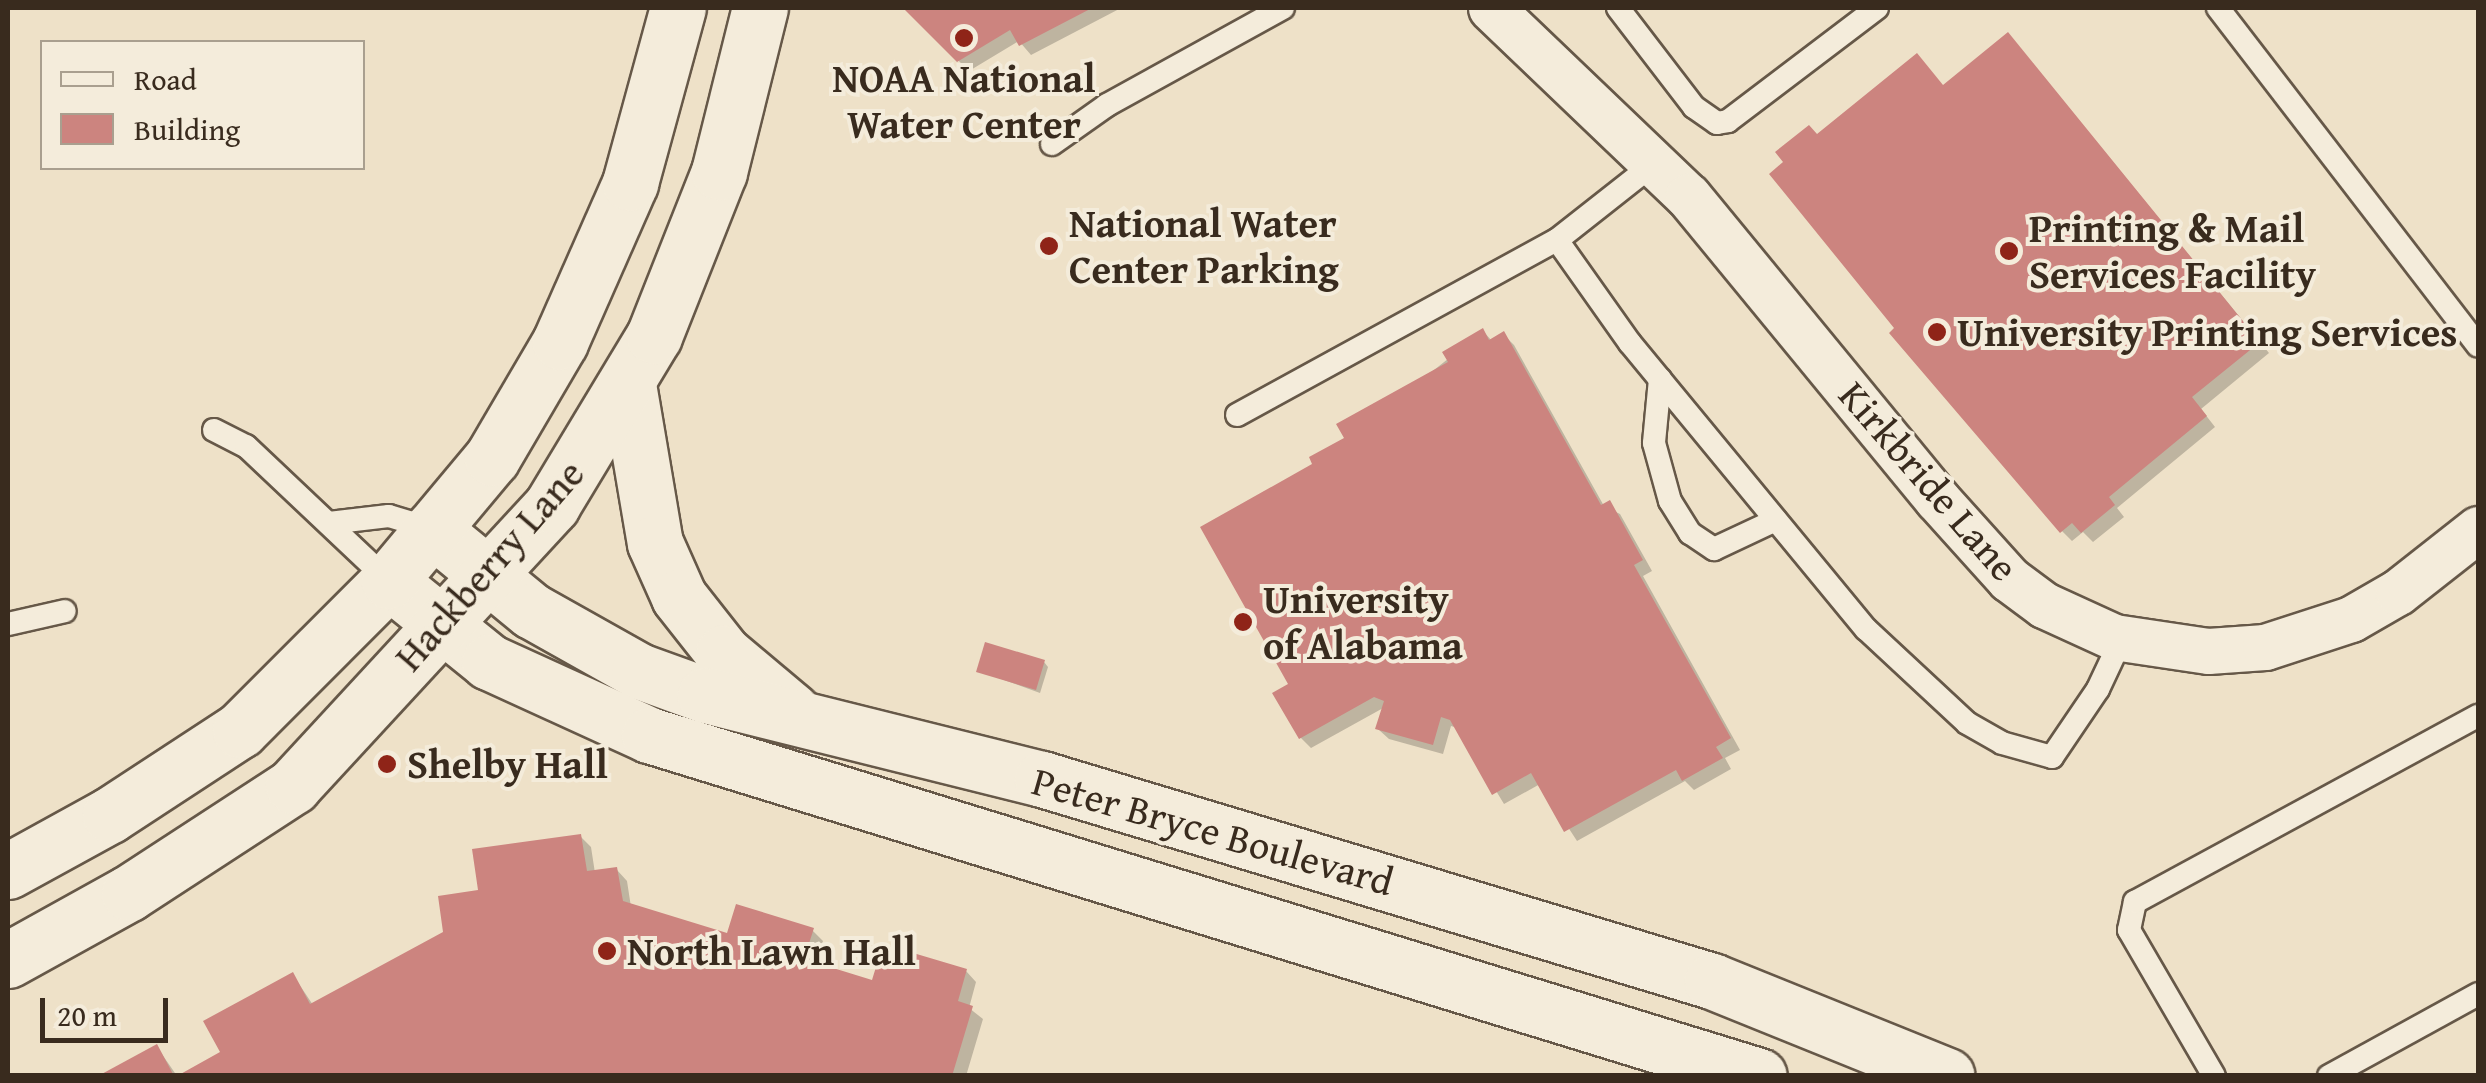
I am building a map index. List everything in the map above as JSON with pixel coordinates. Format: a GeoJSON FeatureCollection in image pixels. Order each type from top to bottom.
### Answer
{"type":"FeatureCollection","features":[{"type":"Feature","properties":{"kind":"street","name":"Hackberry Lane"},"geometry":{"type":"LineString","coordinates":[[8,870],[110,815],[240,730],[389,580],[492,458],[560,342],[630,183],[678,8]]}},
{"type":"Feature","properties":{"kind":"street","name":"Hackberry Lane"},"geometry":{"type":"LineString","coordinates":[[8,960],[129,893],[292,786],[552,505],[654,336],[719,172],[760,8]]}},
{"type":"Feature","properties":{"kind":"street","name":"Kirkbride Lane"},"geometry":{"type":"LineString","coordinates":[[1491,8],[1655,163],[1739,251],[2010,579],[2044,605],[2122,638],[2208,651],[2313,635],[2398,592],[2478,530]]}},
{"type":"Feature","properties":{"kind":"street"},"geometry":{"type":"LineString","coordinates":[[628,384],[654,544],[679,597],[723,653],[802,719]]}},
{"type":"Feature","properties":{"kind":"street","name":"Peter Bryce Boulevard"},"geometry":{"type":"LineString","coordinates":[[432,529],[532,610],[639,671],[802,719],[1042,779],[1712,981],[1947,1076]]}},
{"type":"Feature","properties":{"kind":"street","name":"Peter Bryce Boulevard"},"geometry":{"type":"LineString","coordinates":[[389,580],[441,627],[548,692],[714,758],[1759,1076]]}},
{"type":"Feature","properties":{"kind":"lane"},"geometry":{"type":"LineString","coordinates":[[1052,144],[1107,105],[1283,8]]}},
{"type":"Feature","properties":{"kind":"lane"},"geometry":{"type":"LineString","coordinates":[[1618,8],[1694,107],[1717,123],[1728,121],[1877,8]]}},
{"type":"Feature","properties":{"kind":"lane"},"geometry":{"type":"LineString","coordinates":[[2218,8],[2478,346]]}},
{"type":"Feature","properties":{"kind":"lane"},"geometry":{"type":"LineString","coordinates":[[1237,415],[1557,240],[1655,163]]}},
{"type":"Feature","properties":{"kind":"lane"},"geometry":{"type":"LineString","coordinates":[[1557,240],[1660,379],[1866,629],[1967,724],[2002,743],[2052,758],[2098,689],[2122,638]]}},
{"type":"Feature","properties":{"kind":"lane"},"geometry":{"type":"LineString","coordinates":[[1660,379],[1654,443],[1670,501],[1690,534],[1714,549],[1776,520]]}},
{"type":"Feature","properties":{"kind":"lane"},"geometry":{"type":"LineString","coordinates":[[214,430],[246,446],[389,580]]}},
{"type":"Feature","properties":{"kind":"lane"},"geometry":{"type":"LineString","coordinates":[[329,523],[389,516],[432,529]]}},
{"type":"Feature","properties":{"kind":"lane"},"geometry":{"type":"LineString","coordinates":[[8,624],[65,610]]}},
{"type":"Feature","properties":{"kind":"lane"},"geometry":{"type":"LineString","coordinates":[[2214,1076],[2129,930],[2135,902],[2478,716]]}},
{"type":"Feature","properties":{"kind":"lane"},"geometry":{"type":"LineString","coordinates":[[2329,1076],[2478,994]]}},
{"type":"Feature","properties":{"kind":"building","name":"NOAA National Water Center"},"geometry":{"type":"Polygon","coordinates":[[[903,8],[1092,8],[1019,46],[1010,30],[957,62],[903,8]]]}},
{"type":"Feature","properties":{"kind":"building","name":"Printing & Mail Services Facility"},"geometry":{"type":"Polygon","coordinates":[[[2008,32],[2260,342],[2192,397],[2207,416],[2109,497],[2115,505],[2081,533],[2072,523],[2060,533],[1889,333],[1894,328],[1769,174],[1783,162],[1775,152],[1809,125],[1817,134],[1917,53],[1943,85],[2008,32]]]}},
{"type":"Feature","properties":{"kind":"building"},"geometry":{"type":"Polygon","coordinates":[[[1483,328],[1489,340],[1504,331],[1601,505],[1610,500],[1643,560],[1634,565],[1731,738],[1716,747],[1723,758],[1682,781],[1676,770],[1564,832],[1531,773],[1492,795],[1450,720],[1441,717],[1433,745],[1375,729],[1384,701],[1374,697],[1299,739],[1272,693],[1288,684],[1200,527],[1312,464],[1309,457],[1344,438],[1336,424],[1448,362],[1442,352],[1483,328]]]}},
{"type":"Feature","properties":{"kind":"building"},"geometry":{"type":"Polygon","coordinates":[[[985,642],[1045,660],[1036,690],[976,672],[985,642]]]}},
{"type":"Feature","properties":{"kind":"building","name":"North Lawn Hall"},"geometry":{"type":"Polygon","coordinates":[[[581,834],[587,871],[617,867],[623,901],[727,933],[736,904],[814,928],[804,959],[872,980],[883,944],[967,969],[958,1001],[973,1006],[952,1076],[177,1076],[220,1052],[203,1021],[293,972],[310,1004],[443,932],[438,896],[478,890],[472,849],[581,834]]]}},
{"type":"Feature","properties":{"kind":"building"},"geometry":{"type":"Polygon","coordinates":[[[157,1044],[174,1076],[98,1076],[157,1044]]]}},
{"type":"Feature","properties":{"kind":"place","name":"NOAA National Water Center"},"geometry":{"type":"Point","coordinates":[964,38]}},
{"type":"Feature","properties":{"kind":"place","name":"National Water Center Parking"},"geometry":{"type":"Point","coordinates":[1049,246]}},
{"type":"Feature","properties":{"kind":"place","name":"Printing & Mail Services Facility"},"geometry":{"type":"Point","coordinates":[2009,251]}},
{"type":"Feature","properties":{"kind":"place","name":"University Printing Services"},"geometry":{"type":"Point","coordinates":[1937,332]}},
{"type":"Feature","properties":{"kind":"place","name":"University of Alabama"},"geometry":{"type":"Point","coordinates":[1243,622]}},
{"type":"Feature","properties":{"kind":"place","name":"Shelby Hall"},"geometry":{"type":"Point","coordinates":[387,764]}},
{"type":"Feature","properties":{"kind":"place","name":"North Lawn Hall"},"geometry":{"type":"Point","coordinates":[607,951]}}]}
